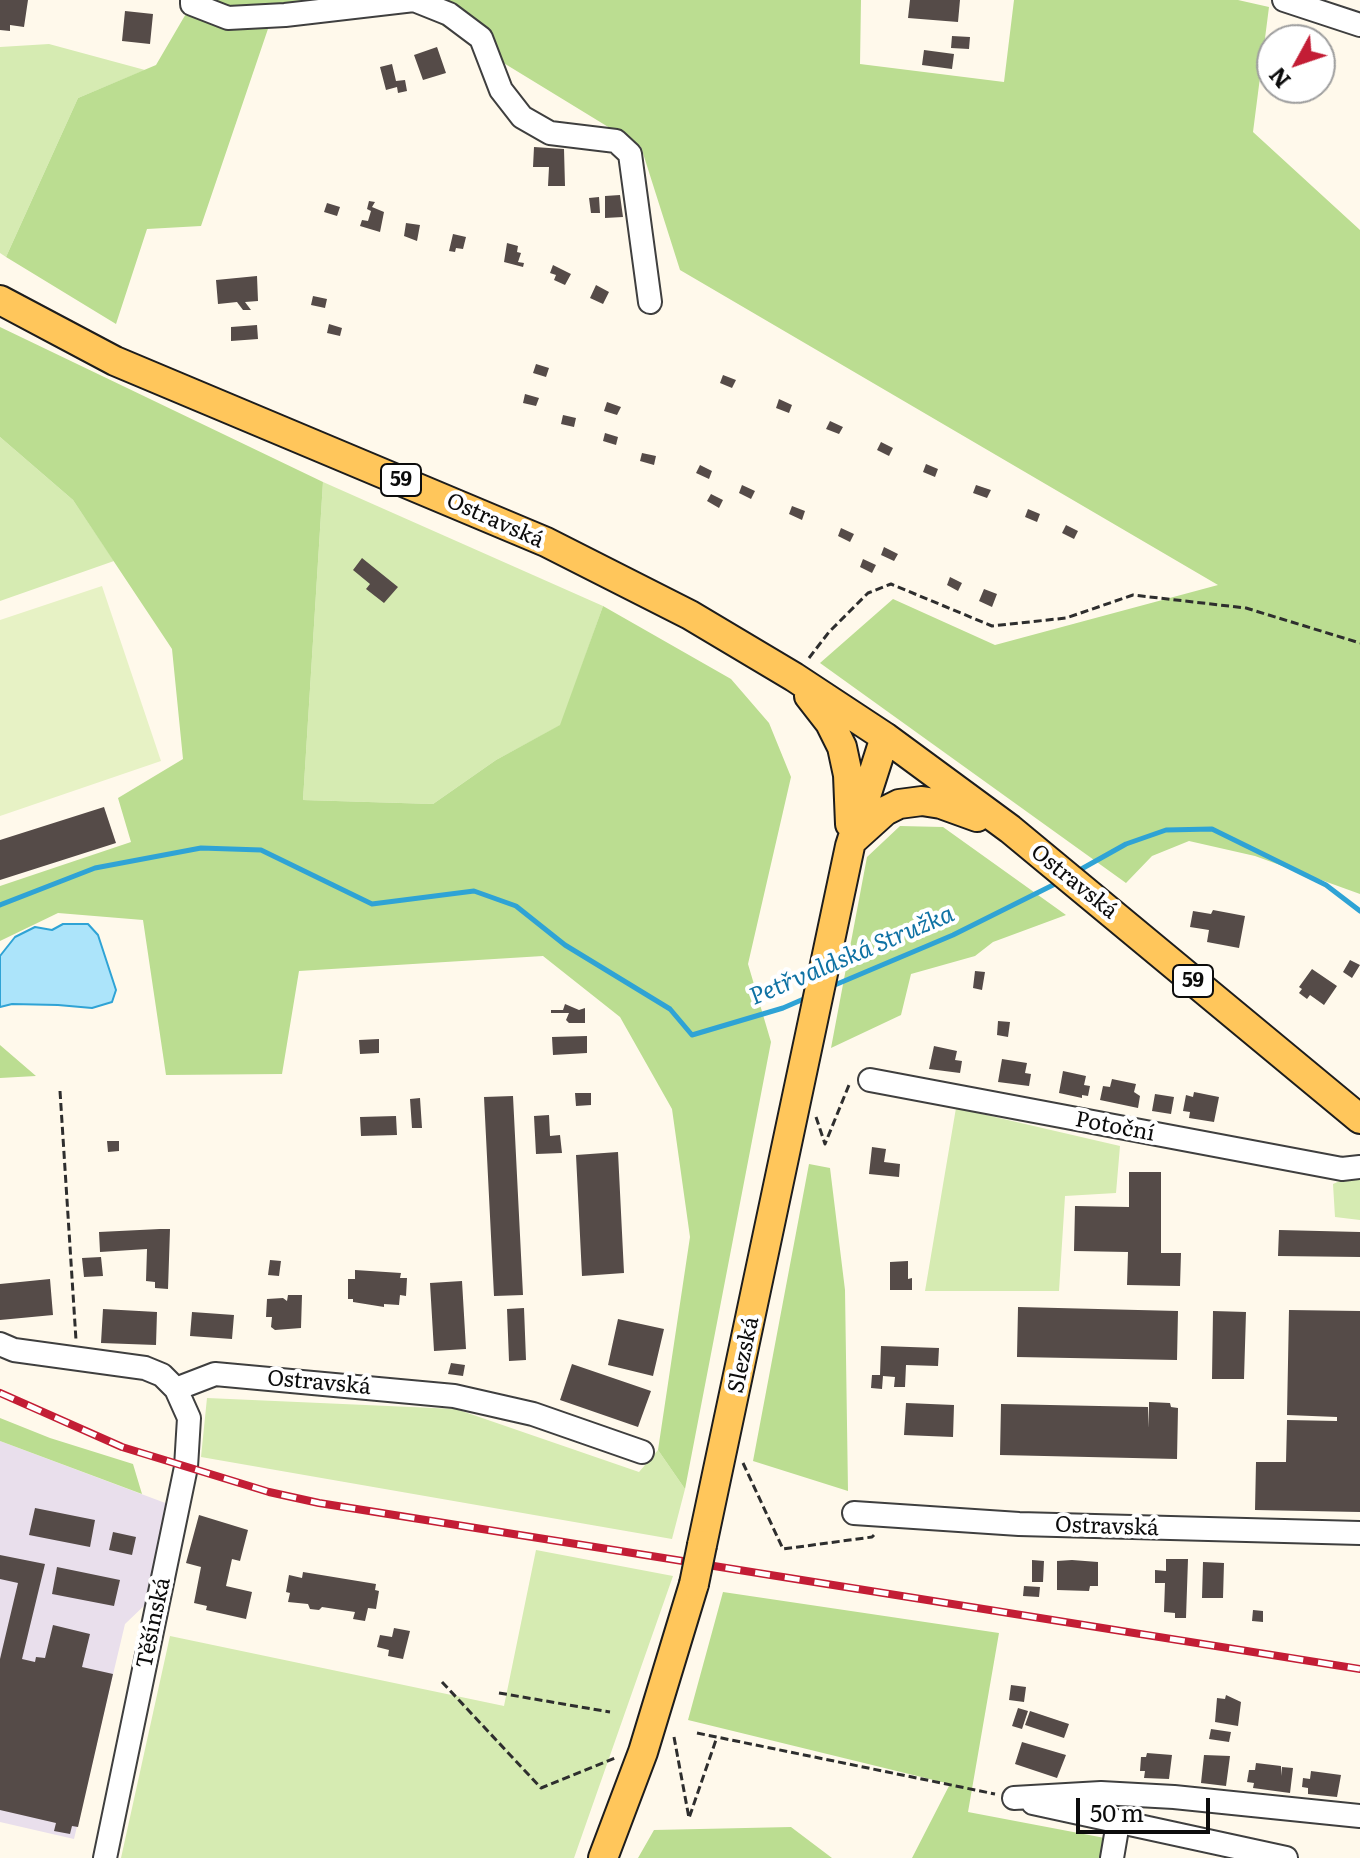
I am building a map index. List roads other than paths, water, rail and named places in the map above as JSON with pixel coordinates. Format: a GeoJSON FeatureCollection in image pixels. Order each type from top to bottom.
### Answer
{"type":"FeatureCollection","features":[{"type":"Feature","properties":{"kind":"main road","name":"Ostravská"},"geometry":{"type":"LineString","coordinates":[[0,300],[115,361],[546,542],[690,615],[794,677],[885,737]]}},
{"type":"Feature","properties":{"kind":"main road"},"geometry":{"type":"LineString","coordinates":[[794,677],[830,723],[842,747],[848,775],[851,842]]}},
{"type":"Feature","properties":{"kind":"main road","name":"59"},"geometry":{"type":"LineString","coordinates":[[885,737],[1010,829]]}},
{"type":"Feature","properties":{"kind":"main road","name":"Slezská"},"geometry":{"type":"LineString","coordinates":[[603,1858],[643,1752],[694,1584],[851,842],[885,737]]}},
{"type":"Feature","properties":{"kind":"main road"},"geometry":{"type":"LineString","coordinates":[[851,842],[885,811],[899,804],[922,801],[941,804],[1010,829]]}},
{"type":"Feature","properties":{"kind":"main road","name":"Ostravská"},"geometry":{"type":"LineString","coordinates":[[1010,829],[1360,1119]]}},
{"type":"Feature","properties":{"kind":"street"},"geometry":{"type":"LineString","coordinates":[[192,0],[192,4],[228,18],[285,15],[414,0],[449,14],[481,38],[501,90],[522,117],[550,133],[616,141],[630,154],[650,302]]}},
{"type":"Feature","properties":{"kind":"street"},"geometry":{"type":"LineString","coordinates":[[1284,0],[1360,25]]}},
{"type":"Feature","properties":{"kind":"street","name":"Potoční"},"geometry":{"type":"LineString","coordinates":[[870,1080],[1342,1169],[1360,1167]]}},
{"type":"Feature","properties":{"kind":"street"},"geometry":{"type":"LineString","coordinates":[[0,1344],[14,1350],[145,1368],[162,1375],[176,1389]]}},
{"type":"Feature","properties":{"kind":"street","name":"Ostravská"},"geometry":{"type":"LineString","coordinates":[[176,1389],[215,1374],[454,1396],[533,1414],[642,1452]]}},
{"type":"Feature","properties":{"kind":"street","name":"Těšínská"},"geometry":{"type":"LineString","coordinates":[[105,1858],[186,1467],[189,1418],[176,1389]]}},
{"type":"Feature","properties":{"kind":"street","name":"Ostravská"},"geometry":{"type":"LineString","coordinates":[[854,1513],[1034,1525],[1360,1533]]}},
{"type":"Feature","properties":{"kind":"street"},"geometry":{"type":"LineString","coordinates":[[1286,1858],[1014,1798],[1101,1793],[1159,1796],[1360,1816]]}},
{"type":"Feature","properties":{"kind":"street"},"geometry":{"type":"LineString","coordinates":[[1112,1858],[1118,1823]]}},
{"type":"Feature","properties":{"kind":"water"},"geometry":{"type":"Polygon","coordinates":[[[63,924],[88,924],[98,935],[116,990],[112,1002],[92,1008],[12,1004],[0,1007],[0,956],[15,937],[35,927],[52,930],[63,924]]]}},
{"type":"Feature","properties":{"kind":"waterway","name":"Petřvaldská Stružka"},"geometry":{"type":"LineString","coordinates":[[1076,872],[1126,844],[1166,830],[1212,829],[1326,885],[1360,911]]}},
{"type":"Feature","properties":{"kind":"waterway","name":"Petřvaldská Stružka"},"geometry":{"type":"LineString","coordinates":[[0,905],[95,868],[201,848],[261,850],[372,904],[474,891],[516,906],[565,945],[670,1009],[692,1035],[783,1008],[806,998]]}},
{"type":"Feature","properties":{"kind":"waterway","name":"Petřvaldská Stružka"},"geometry":{"type":"LineString","coordinates":[[830,987],[953,935],[1061,881]]}},
{"type":"Feature","properties":{"kind":"railway"},"geometry":{"type":"LineString","coordinates":[[0,1393],[122,1447],[269,1492],[319,1503],[1360,1669]]}}]}
